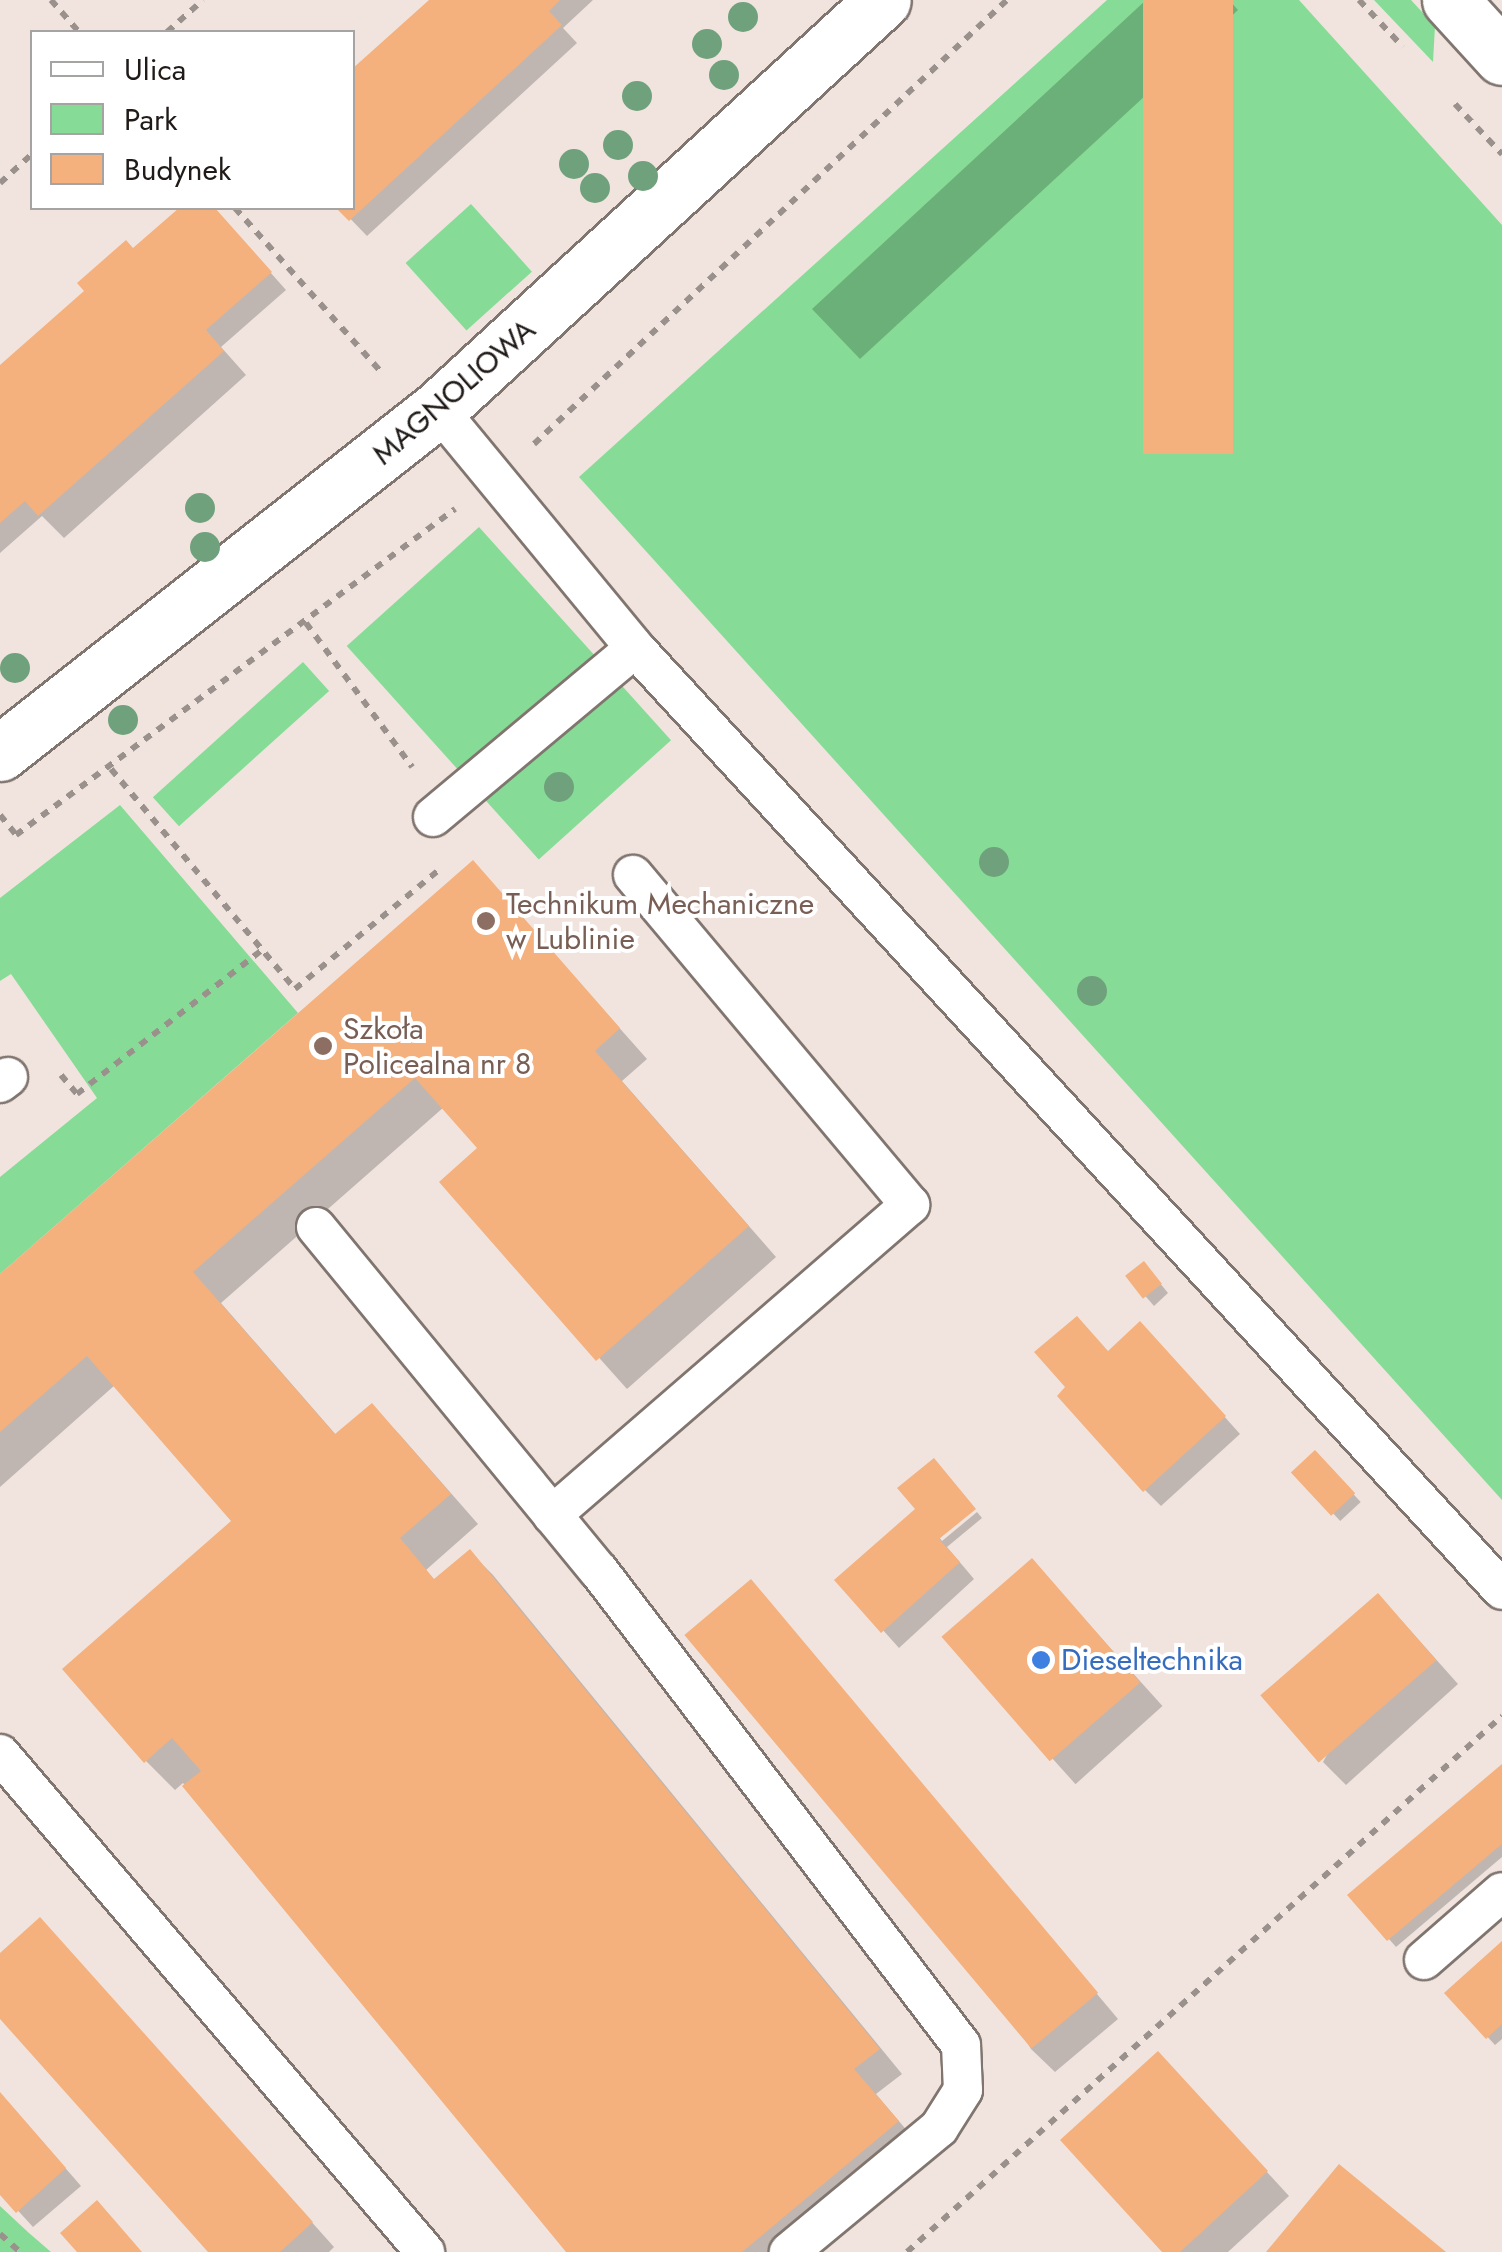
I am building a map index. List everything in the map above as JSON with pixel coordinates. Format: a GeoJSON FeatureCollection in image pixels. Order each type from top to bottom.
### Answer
{"type":"FeatureCollection","features":[{"type":"Feature","properties":{"kind":"street","name":"MAGNOLIOWA"},"geometry":{"type":"LineString","coordinates":[[5,740],[438,409],[883,0]]}},
{"type":"Feature","properties":{"kind":"street"},"geometry":{"type":"LineString","coordinates":[[1450,0],[1502,57]]}},
{"type":"Feature","properties":{"kind":"lane"},"geometry":{"type":"LineString","coordinates":[[438,409],[636,648],[1502,1590]]}},
{"type":"Feature","properties":{"kind":"lane"},"geometry":{"type":"LineString","coordinates":[[438,813],[636,648]]}},
{"type":"Feature","properties":{"kind":"lane"},"geometry":{"type":"LineString","coordinates":[[552,1515],[910,1205],[634,874]]}},
{"type":"Feature","properties":{"kind":"lane"},"geometry":{"type":"LineString","coordinates":[[316,1227],[552,1515],[961,2045],[963,2090],[939,2128],[789,2252]]}},
{"type":"Feature","properties":{"kind":"lane"},"geometry":{"type":"LineString","coordinates":[[0,1754],[425,2252]]}},
{"type":"Feature","properties":{"kind":"lane"},"geometry":{"type":"LineString","coordinates":[[1424,1960],[1502,1892]]}},
{"type":"Feature","properties":{"kind":"path"},"geometry":{"type":"LineString","coordinates":[[51,0],[78,30]]}},
{"type":"Feature","properties":{"kind":"path"},"geometry":{"type":"LineString","coordinates":[[169,30],[203,0]]}},
{"type":"Feature","properties":{"kind":"path"},"geometry":{"type":"LineString","coordinates":[[0,183],[30,156]]}},
{"type":"Feature","properties":{"kind":"path"},"geometry":{"type":"LineString","coordinates":[[111,769],[295,989],[470,844],[438,813],[306,623]]}},
{"type":"Feature","properties":{"kind":"path"},"geometry":{"type":"LineString","coordinates":[[4,1080],[43,1051],[76,1094],[262,950]]}},
{"type":"Feature","properties":{"kind":"path"},"geometry":{"type":"LineString","coordinates":[[907,2252],[1502,1716]]}},
{"type":"Feature","properties":{"kind":"path"},"geometry":{"type":"LineString","coordinates":[[0,2234],[20,2252]]}},
{"type":"Feature","properties":{"kind":"green space"},"geometry":{"type":"Polygon","coordinates":[[[1107,0],[1299,0],[1502,225],[1502,1500],[579,477],[1107,0]]]}},
{"type":"Feature","properties":{"kind":"green space"},"geometry":{"type":"Polygon","coordinates":[[[1374,0],[1411,0],[1435,26],[1433,62],[1374,0]]]}},
{"type":"Feature","properties":{"kind":"green space"},"geometry":{"type":"Polygon","coordinates":[[[471,204],[532,272],[466,331],[406,263],[471,204]]]}},
{"type":"Feature","properties":{"kind":"green space"},"geometry":{"type":"Polygon","coordinates":[[[479,527],[671,740],[539,859],[347,646],[479,527]]]}},
{"type":"Feature","properties":{"kind":"green space"},"geometry":{"type":"Polygon","coordinates":[[[303,662],[329,691],[179,826],[153,797],[303,662]]]}},
{"type":"Feature","properties":{"kind":"green space"},"geometry":{"type":"Polygon","coordinates":[[[120,805],[298,1013],[0,1274],[0,1177],[97,1098],[11,974],[0,981],[0,898],[120,805]]]}},
{"type":"Feature","properties":{"kind":"green space"},"geometry":{"type":"Polygon","coordinates":[[[0,2206],[29,2233],[51,2252],[0,2252],[0,2206]]]}},
{"type":"Feature","properties":{"kind":"building"},"geometry":{"type":"Polygon","coordinates":[[[429,0],[560,0],[549,11],[562,25],[349,221],[338,210],[355,210],[355,66],[429,0]]]}},
{"type":"Feature","properties":{"kind":"building"},"geometry":{"type":"Polygon","coordinates":[[[1143,0],[1233,0],[1233,454],[1143,454],[1143,0]]]}},
{"type":"Feature","properties":{"kind":"building"},"geometry":{"type":"Polygon","coordinates":[[[177,210],[217,210],[272,272],[206,330],[224,351],[38,516],[25,501],[0,523],[0,365],[84,291],[77,283],[126,240],[133,248],[177,210]]]}},
{"type":"Feature","properties":{"kind":"building"},"geometry":{"type":"Polygon","coordinates":[[[473,860],[620,1028],[595,1051],[749,1226],[596,1361],[439,1182],[477,1148],[415,1078],[193,1272],[335,1434],[372,1403],[451,1494],[400,1538],[434,1579],[470,1549],[880,2049],[854,2069],[899,2121],[742,2252],[566,2252],[182,1786],[201,1771],[172,1738],[144,1763],[62,1669],[231,1521],[87,1356],[0,1432],[0,1274],[473,860]]]}},
{"type":"Feature","properties":{"kind":"building"},"geometry":{"type":"Polygon","coordinates":[[[1144,1261],[1162,1284],[1143,1299],[1125,1276],[1144,1261]]]}},
{"type":"Feature","properties":{"kind":"building"},"geometry":{"type":"Polygon","coordinates":[[[1077,1316],[1108,1351],[1140,1321],[1226,1416],[1143,1492],[1057,1396],[1065,1387],[1034,1352],[1077,1316]]]}},
{"type":"Feature","properties":{"kind":"building"},"geometry":{"type":"Polygon","coordinates":[[[1315,1450],[1355,1493],[1331,1516],[1291,1473],[1315,1450]]]}},
{"type":"Feature","properties":{"kind":"building"},"geometry":{"type":"Polygon","coordinates":[[[934,1458],[976,1509],[939,1539],[960,1562],[881,1633],[834,1580],[915,1509],[897,1488],[934,1458]]]}},
{"type":"Feature","properties":{"kind":"building","name":"Dieseltechnika"},"geometry":{"type":"Polygon","coordinates":[[[1032,1558],[1140,1683],[1050,1761],[941,1637],[1032,1558]]]}},
{"type":"Feature","properties":{"kind":"building"},"geometry":{"type":"Polygon","coordinates":[[[751,1579],[1098,1993],[1031,2049],[684,1635],[751,1579]]]}},
{"type":"Feature","properties":{"kind":"building"},"geometry":{"type":"Polygon","coordinates":[[[1378,1593],[1436,1660],[1319,1763],[1260,1695],[1378,1593]]]}},
{"type":"Feature","properties":{"kind":"building"},"geometry":{"type":"Polygon","coordinates":[[[1502,1764],[1502,1844],[1387,1941],[1347,1895],[1502,1764]]]}},
{"type":"Feature","properties":{"kind":"building"},"geometry":{"type":"Polygon","coordinates":[[[40,1917],[313,2222],[280,2252],[208,2252],[0,2019],[0,1953],[40,1917]]]}},
{"type":"Feature","properties":{"kind":"building"},"geometry":{"type":"Polygon","coordinates":[[[1502,1941],[1502,2024],[1486,2039],[1444,1993],[1502,1941]]]}},
{"type":"Feature","properties":{"kind":"building"},"geometry":{"type":"Polygon","coordinates":[[[1158,2051],[1268,2171],[1180,2252],[1162,2252],[1060,2140],[1158,2051]]]}},
{"type":"Feature","properties":{"kind":"building"},"geometry":{"type":"Polygon","coordinates":[[[0,2092],[66,2168],[16,2213],[0,2195],[0,2092]]]}},
{"type":"Feature","properties":{"kind":"building"},"geometry":{"type":"Polygon","coordinates":[[[1339,2164],[1446,2252],[1266,2252],[1339,2164]]]}},
{"type":"Feature","properties":{"kind":"building"},"geometry":{"type":"Polygon","coordinates":[[[97,2200],[142,2252],[77,2252],[60,2233],[97,2200]]]}},
{"type":"Feature","properties":{"kind":"place","name":"Technikum Mechaniczne w Lublinie"},"geometry":{"type":"Point","coordinates":[486,921]}},
{"type":"Feature","properties":{"kind":"place","name":"Szkoła Policealna nr 8"},"geometry":{"type":"Point","coordinates":[323,1046]}},
{"type":"Feature","properties":{"kind":"place","name":"Dieseltechnika"},"geometry":{"type":"Point","coordinates":[1041,1660]}}]}
